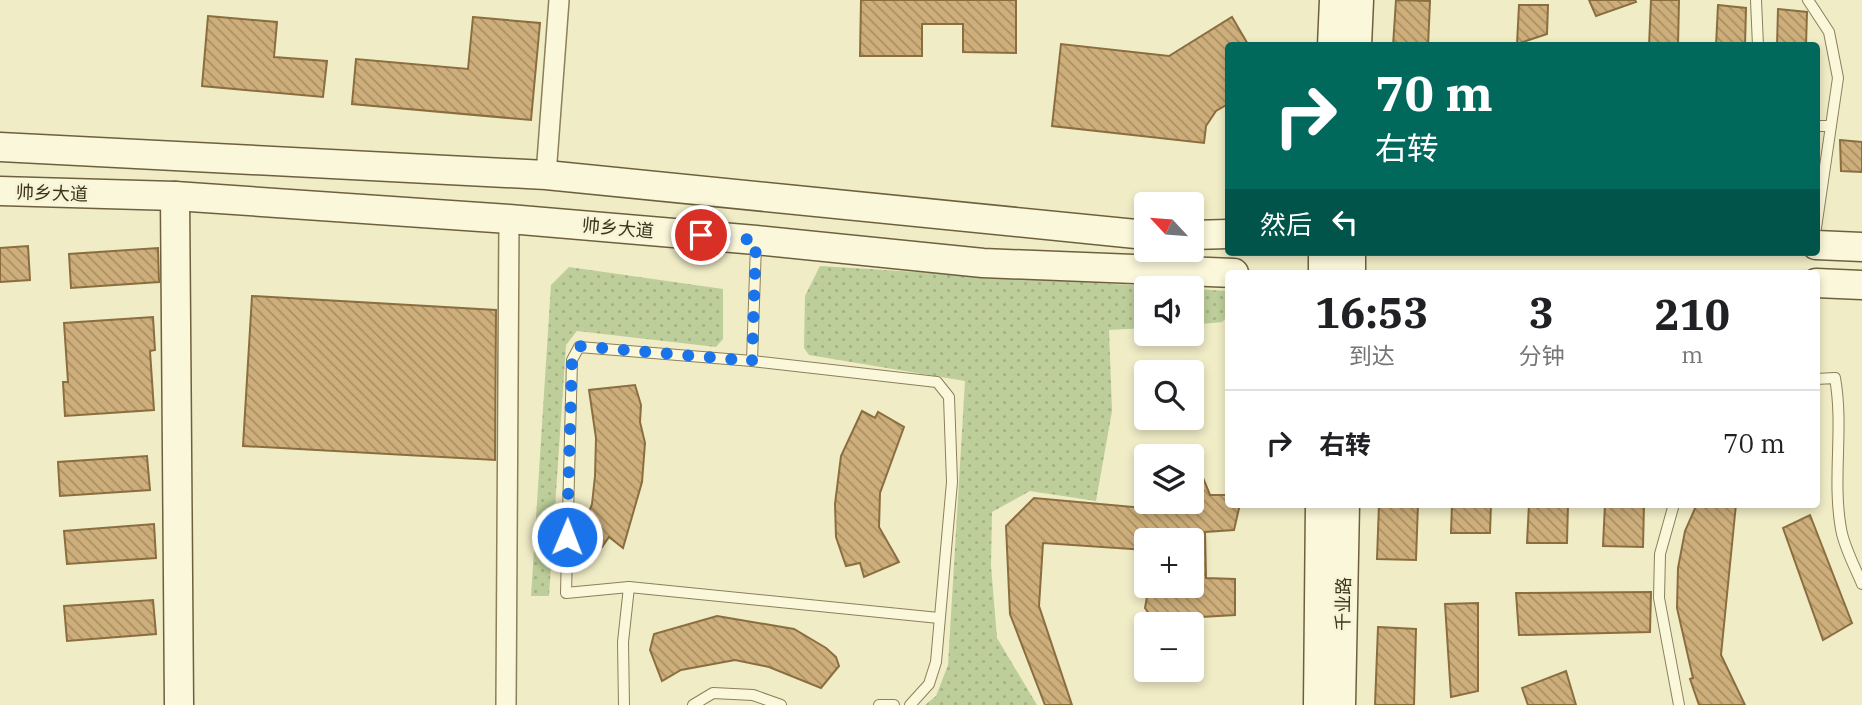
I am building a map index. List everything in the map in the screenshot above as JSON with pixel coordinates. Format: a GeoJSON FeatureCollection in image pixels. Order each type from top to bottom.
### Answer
{"type":"FeatureCollection","features":[{"type":"Feature","properties":{"kind":"main road"},"geometry":{"type":"LineString","coordinates":[[1332,42],[1334,0]]}},
{"type":"Feature","properties":{"kind":"main road"},"geometry":{"type":"LineString","coordinates":[[1357,42],[1359,0]]}},
{"type":"Feature","properties":{"kind":"main road"},"geometry":{"type":"LineString","coordinates":[[0,147],[546,175],[1134,234]]}},
{"type":"Feature","properties":{"kind":"main road","name":"帅乡大道"},"geometry":{"type":"LineString","coordinates":[[0,191],[174,196],[509,219],[983,263],[1225,273]]}},
{"type":"Feature","properties":{"kind":"main road"},"geometry":{"type":"LineString","coordinates":[[174,196],[179,705]]}},
{"type":"Feature","properties":{"kind":"main road"},"geometry":{"type":"LineString","coordinates":[[1204,235],[1225,234]]}},
{"type":"Feature","properties":{"kind":"main road"},"geometry":{"type":"LineString","coordinates":[[1820,246],[1862,247]]}},
{"type":"Feature","properties":{"kind":"main road"},"geometry":{"type":"LineString","coordinates":[[1820,283],[1862,285]]}},
{"type":"Feature","properties":{"kind":"main road","name":"千业路"},"geometry":{"type":"LineString","coordinates":[[1318,705],[1320,508]]}},
{"type":"Feature","properties":{"kind":"main road","name":"千业路"},"geometry":{"type":"LineString","coordinates":[[1341,705],[1346,508]]}},
{"type":"Feature","properties":{"kind":"street"},"geometry":{"type":"LineString","coordinates":[[546,175],[559,0]]}},
{"type":"Feature","properties":{"kind":"street"},"geometry":{"type":"LineString","coordinates":[[506,705],[509,219]]}},
{"type":"Feature","properties":{"kind":"lane"},"geometry":{"type":"LineString","coordinates":[[1756,0],[1758,42]]}},
{"type":"Feature","properties":{"kind":"lane"},"geometry":{"type":"LineString","coordinates":[[1808,0],[1829,32],[1838,79],[1820,199]]}},
{"type":"Feature","properties":{"kind":"lane"},"geometry":{"type":"LineString","coordinates":[[1820,126],[1830,126]]}},
{"type":"Feature","properties":{"kind":"lane"},"geometry":{"type":"LineString","coordinates":[[752,361],[756,240]]}},
{"type":"Feature","properties":{"kind":"lane"},"geometry":{"type":"LineString","coordinates":[[910,705],[929,684],[936,662],[940,618],[951,482],[949,397],[937,382],[752,361],[579,346],[572,360],[566,593],[629,587],[940,618]]}},
{"type":"Feature","properties":{"kind":"lane"},"geometry":{"type":"LineString","coordinates":[[1820,379],[1835,378],[1840,408],[1838,484],[1841,530],[1862,584]]}},
{"type":"Feature","properties":{"kind":"lane"},"geometry":{"type":"LineString","coordinates":[[1673,508],[1660,554],[1659,598],[1679,705]]}},
{"type":"Feature","properties":{"kind":"lane"},"geometry":{"type":"LineString","coordinates":[[627,704],[623,642],[629,587]]}},
{"type":"Feature","properties":{"kind":"lane"},"geometry":{"type":"LineString","coordinates":[[693,705],[713,693],[752,695],[781,705]]}},
{"type":"Feature","properties":{"kind":"lane"},"geometry":{"type":"LineString","coordinates":[[879,705],[894,705]]}},
{"type":"Feature","properties":{"kind":"green space"},"geometry":{"type":"Polygon","coordinates":[[[820,266],[1134,285],[1134,329],[1109,330],[1112,411],[1096,501],[1030,491],[992,512],[991,566],[997,638],[1037,705],[925,705],[936,696],[948,665],[965,381],[809,355],[804,348],[805,296],[820,266]]]}},
{"type":"Feature","properties":{"kind":"green space"},"geometry":{"type":"Polygon","coordinates":[[[569,267],[723,289],[723,339],[716,347],[577,331],[566,345],[549,596],[531,596],[551,285],[569,267]]]}},
{"type":"Feature","properties":{"kind":"green space"},"geometry":{"type":"Polygon","coordinates":[[[1204,290],[1225,291],[1225,319],[1222,322],[1204,324],[1204,290]]]}},
{"type":"Feature","properties":{"kind":"building"},"geometry":{"type":"Polygon","coordinates":[[[861,0],[1016,0],[1016,53],[963,52],[963,24],[922,24],[922,56],[860,56],[861,0]]]}},
{"type":"Feature","properties":{"kind":"building"},"geometry":{"type":"Polygon","coordinates":[[[1396,0],[1430,1],[1428,42],[1393,42],[1396,0]]]}},
{"type":"Feature","properties":{"kind":"building"},"geometry":{"type":"Polygon","coordinates":[[[1589,0],[1635,0],[1636,2],[1596,16],[1589,0]]]}},
{"type":"Feature","properties":{"kind":"building"},"geometry":{"type":"Polygon","coordinates":[[[1651,0],[1679,0],[1678,42],[1649,42],[1651,0]]]}},
{"type":"Feature","properties":{"kind":"building"},"geometry":{"type":"Polygon","coordinates":[[[1519,5],[1548,5],[1547,34],[1517,42],[1519,5]]]}},
{"type":"Feature","properties":{"kind":"building"},"geometry":{"type":"Polygon","coordinates":[[[1718,5],[1746,8],[1745,42],[1716,42],[1718,5]]]}},
{"type":"Feature","properties":{"kind":"building"},"geometry":{"type":"Polygon","coordinates":[[[1778,9],[1807,12],[1806,42],[1777,42],[1778,9]]]}},
{"type":"Feature","properties":{"kind":"building"},"geometry":{"type":"Polygon","coordinates":[[[208,16],[277,22],[274,57],[327,61],[323,97],[202,86],[208,16]]]}},
{"type":"Feature","properties":{"kind":"building"},"geometry":{"type":"Polygon","coordinates":[[[473,17],[540,23],[531,120],[352,104],[356,59],[468,69],[473,17]]]}},
{"type":"Feature","properties":{"kind":"building"},"geometry":{"type":"Polygon","coordinates":[[[1232,17],[1247,42],[1225,42],[1225,106],[1216,111],[1206,126],[1204,143],[1052,126],[1061,44],[1169,56],[1232,17]]]}},
{"type":"Feature","properties":{"kind":"building"},"geometry":{"type":"Polygon","coordinates":[[[1840,140],[1862,142],[1862,172],[1841,171],[1840,140]]]}},
{"type":"Feature","properties":{"kind":"building"},"geometry":{"type":"Polygon","coordinates":[[[28,246],[30,280],[0,282],[0,248],[28,246]]]}},
{"type":"Feature","properties":{"kind":"building"},"geometry":{"type":"Polygon","coordinates":[[[158,248],[159,282],[71,288],[69,254],[158,248]]]}},
{"type":"Feature","properties":{"kind":"building"},"geometry":{"type":"Polygon","coordinates":[[[252,296],[496,310],[495,460],[243,446],[252,296]]]}},
{"type":"Feature","properties":{"kind":"building"},"geometry":{"type":"Polygon","coordinates":[[[153,317],[155,350],[150,351],[154,410],[65,416],[63,382],[68,382],[64,323],[153,317]]]}},
{"type":"Feature","properties":{"kind":"building"},"geometry":{"type":"Polygon","coordinates":[[[635,385],[641,405],[640,422],[645,443],[642,482],[623,548],[609,537],[602,547],[580,536],[592,504],[595,476],[596,438],[589,390],[635,385]]]}},
{"type":"Feature","properties":{"kind":"building"},"geometry":{"type":"Polygon","coordinates":[[[862,411],[875,418],[878,412],[904,427],[880,493],[879,527],[899,562],[864,577],[860,563],[846,566],[836,537],[835,504],[841,456],[862,411]]]}},
{"type":"Feature","properties":{"kind":"building"},"geometry":{"type":"Polygon","coordinates":[[[147,456],[150,490],[60,496],[58,462],[147,456]]]}},
{"type":"Feature","properties":{"kind":"building"},"geometry":{"type":"Polygon","coordinates":[[[1204,480],[1210,495],[1225,495],[1225,508],[1239,508],[1234,530],[1205,532],[1206,578],[1235,579],[1235,615],[1204,617],[1204,612],[1148,612],[1145,608],[1147,598],[1204,598],[1204,528],[1134,528],[1134,549],[1043,543],[1039,606],[1072,705],[1045,705],[1010,614],[1006,526],[1034,498],[1134,507],[1134,514],[1204,514],[1204,480]]]}},
{"type":"Feature","properties":{"kind":"building"},"geometry":{"type":"Polygon","coordinates":[[[1379,508],[1418,508],[1416,560],[1377,559],[1379,508]]]}},
{"type":"Feature","properties":{"kind":"building"},"geometry":{"type":"Polygon","coordinates":[[[1452,508],[1491,508],[1490,533],[1451,533],[1452,508]]]}},
{"type":"Feature","properties":{"kind":"building"},"geometry":{"type":"Polygon","coordinates":[[[1529,508],[1568,508],[1567,543],[1527,543],[1529,508]]]}},
{"type":"Feature","properties":{"kind":"building"},"geometry":{"type":"Polygon","coordinates":[[[1605,508],[1644,508],[1643,547],[1603,546],[1605,508]]]}},
{"type":"Feature","properties":{"kind":"building"},"geometry":{"type":"Polygon","coordinates":[[[1695,508],[1736,508],[1721,655],[1745,705],[1699,705],[1690,679],[1693,678],[1677,608],[1678,568],[1685,531],[1695,508]]]}},
{"type":"Feature","properties":{"kind":"building"},"geometry":{"type":"Polygon","coordinates":[[[1810,515],[1852,623],[1823,640],[1783,528],[1810,515]]]}},
{"type":"Feature","properties":{"kind":"building"},"geometry":{"type":"Polygon","coordinates":[[[154,524],[156,558],[67,564],[64,531],[154,524]]]}},
{"type":"Feature","properties":{"kind":"building"},"geometry":{"type":"Polygon","coordinates":[[[1651,592],[1650,632],[1519,635],[1516,593],[1651,592]]]}},
{"type":"Feature","properties":{"kind":"building"},"geometry":{"type":"Polygon","coordinates":[[[153,600],[156,634],[67,641],[64,606],[153,600]]]}},
{"type":"Feature","properties":{"kind":"building"},"geometry":{"type":"Polygon","coordinates":[[[1478,603],[1478,691],[1451,697],[1445,604],[1478,603]]]}},
{"type":"Feature","properties":{"kind":"building"},"geometry":{"type":"Polygon","coordinates":[[[717,616],[794,629],[826,648],[836,657],[839,666],[821,688],[769,667],[735,660],[681,670],[662,681],[650,650],[654,634],[717,616]]]}},
{"type":"Feature","properties":{"kind":"building"},"geometry":{"type":"Polygon","coordinates":[[[1378,627],[1416,629],[1414,705],[1375,705],[1378,627]]]}},
{"type":"Feature","properties":{"kind":"building"},"geometry":{"type":"Polygon","coordinates":[[[1566,671],[1576,705],[1528,705],[1522,688],[1566,671]]]}},
{"type":"Feature","properties":{"kind":"route"},"geometry":{"type":"LineString","coordinates":[[567,537],[572,360],[579,346],[752,361],[756,240],[701,235]]}}]}
